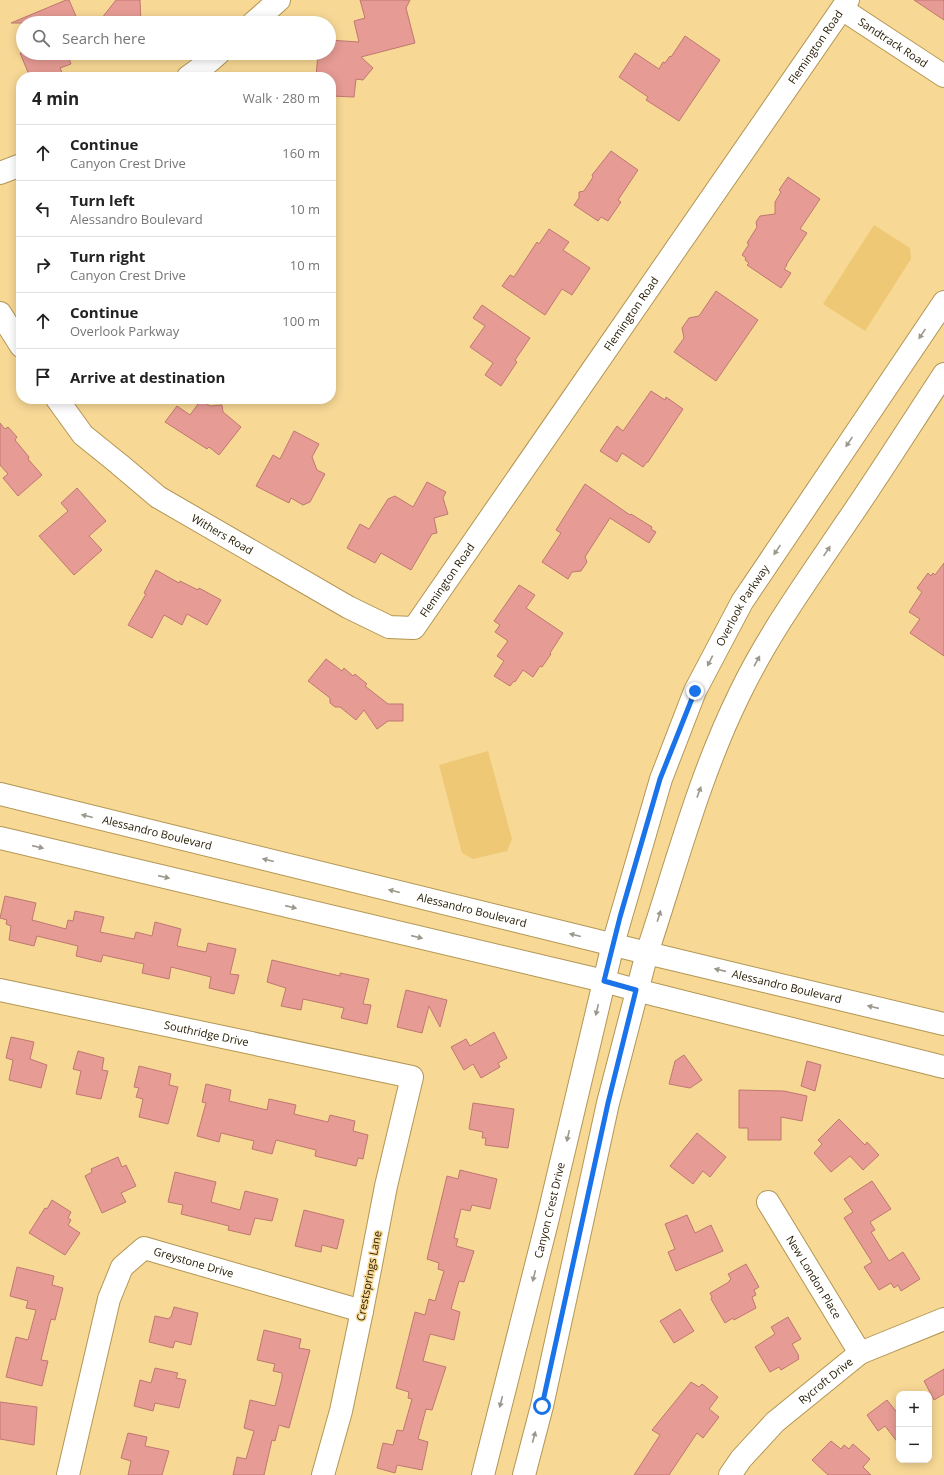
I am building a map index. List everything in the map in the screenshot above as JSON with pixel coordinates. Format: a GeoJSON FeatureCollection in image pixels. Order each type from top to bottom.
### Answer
{"type":"FeatureCollection","features":[{"type":"Feature","properties":{"kind":"street"},"geometry":{"type":"LineString","coordinates":[[261,16],[279,0]]}},
{"type":"Feature","properties":{"kind":"street","name":"Sandtrack Road"},"geometry":{"type":"LineString","coordinates":[[845,4],[944,76]]}},
{"type":"Feature","properties":{"kind":"street","name":"Flemington Road"},"geometry":{"type":"LineString","coordinates":[[414,628],[845,4]]}},
{"type":"Feature","properties":{"kind":"street"},"geometry":{"type":"LineString","coordinates":[[194,72],[210,60]]}},
{"type":"Feature","properties":{"kind":"street"},"geometry":{"type":"LineString","coordinates":[[0,173],[16,167]]}},
{"type":"Feature","properties":{"kind":"street","name":"Overlook Parkway"},"geometry":{"type":"LineString","coordinates":[[613,944],[660,779],[695,691],[716,650],[742,602],[944,302]]}},
{"type":"Feature","properties":{"kind":"street"},"geometry":{"type":"LineString","coordinates":[[0,313],[16,338]]}},
{"type":"Feature","properties":{"kind":"street"},"geometry":{"type":"LineString","coordinates":[[524,1475],[542,1406],[608,1103],[636,990],[646,953],[684,833],[717,742],[740,692],[795,598],[851,516],[944,374]]}},
{"type":"Feature","properties":{"kind":"street","name":"Withers Road"},"geometry":{"type":"LineString","coordinates":[[61,404],[83,435],[158,497],[348,607],[389,627],[414,628]]}},
{"type":"Feature","properties":{"kind":"street","name":"Alessandro Boulevard"},"geometry":{"type":"LineString","coordinates":[[0,794],[646,953],[944,1024]]}},
{"type":"Feature","properties":{"kind":"street"},"geometry":{"type":"LineString","coordinates":[[0,838],[604,981],[944,1067]]}},
{"type":"Feature","properties":{"kind":"street","name":"Canyon Crest Drive"},"geometry":{"type":"LineString","coordinates":[[483,1475],[548,1222],[613,944]]}},
{"type":"Feature","properties":{"kind":"street","name":"Southridge Drive"},"geometry":{"type":"LineString","coordinates":[[0,990],[412,1077]]}},
{"type":"Feature","properties":{"kind":"street","name":"Crestsprings Lane"},"geometry":{"type":"LineString","coordinates":[[323,1475],[341,1411],[386,1186],[412,1077]]}},
{"type":"Feature","properties":{"kind":"street","name":"New London Place"},"geometry":{"type":"LineString","coordinates":[[768,1202],[860,1353]]}},
{"type":"Feature","properties":{"kind":"street","name":"Greystone Drive"},"geometry":{"type":"LineString","coordinates":[[68,1475],[109,1299],[122,1267],[144,1248],[362,1311]]}},
{"type":"Feature","properties":{"kind":"street","name":"Rycroft Drive"},"geometry":{"type":"LineString","coordinates":[[730,1475],[741,1459],[775,1422],[860,1353],[944,1319]]}},
{"type":"Feature","properties":{"kind":"shaded area"},"geometry":{"type":"Polygon","coordinates":[[[874,225],[910,248],[911,259],[865,331],[823,304],[874,225]]]}},
{"type":"Feature","properties":{"kind":"shaded area"},"geometry":{"type":"Polygon","coordinates":[[[488,751],[512,839],[507,851],[473,859],[462,853],[439,765],[488,751]]]}},
{"type":"Feature","properties":{"kind":"building"},"geometry":{"type":"Polygon","coordinates":[[[69,0],[76,16],[28,16],[69,0]]]}},
{"type":"Feature","properties":{"kind":"building"},"geometry":{"type":"Polygon","coordinates":[[[116,0],[140,0],[141,16],[103,16],[116,0]]]}},
{"type":"Feature","properties":{"kind":"building"},"geometry":{"type":"Polygon","coordinates":[[[360,0],[410,0],[406,8],[415,43],[361,57],[373,68],[363,80],[356,79],[354,97],[336,96],[336,72],[316,72],[317,60],[336,60],[336,40],[359,42],[354,21],[365,18],[360,0]]]}},
{"type":"Feature","properties":{"kind":"building"},"geometry":{"type":"Polygon","coordinates":[[[914,0],[944,0],[944,20],[914,0]]]}},
{"type":"Feature","properties":{"kind":"building"},"geometry":{"type":"Polygon","coordinates":[[[685,36],[720,60],[679,121],[646,100],[648,97],[619,77],[635,53],[659,69],[663,62],[665,63],[670,56],[671,57],[685,36]]]}},
{"type":"Feature","properties":{"kind":"building"},"geometry":{"type":"Polygon","coordinates":[[[23,60],[70,60],[71,64],[60,68],[62,72],[28,72],[23,60]]]}},
{"type":"Feature","properties":{"kind":"building"},"geometry":{"type":"Polygon","coordinates":[[[611,151],[638,170],[618,200],[621,202],[608,221],[601,217],[598,221],[574,205],[579,198],[579,192],[584,191],[593,177],[592,175],[611,151]]]}},
{"type":"Feature","properties":{"kind":"building"},"geometry":{"type":"Polygon","coordinates":[[[788,177],[820,199],[800,229],[807,233],[784,269],[791,273],[781,288],[747,265],[749,263],[742,255],[749,244],[747,243],[757,227],[756,222],[760,216],[775,214],[775,202],[781,192],[779,190],[788,177]]]}},
{"type":"Feature","properties":{"kind":"building"},"geometry":{"type":"Polygon","coordinates":[[[549,229],[569,242],[563,250],[590,268],[572,295],[562,289],[545,315],[502,286],[510,275],[514,277],[537,242],[539,244],[549,229]]]}},
{"type":"Feature","properties":{"kind":"building"},"geometry":{"type":"Polygon","coordinates":[[[716,291],[758,320],[716,381],[674,352],[684,338],[682,328],[689,318],[699,316],[716,291]]]}},
{"type":"Feature","properties":{"kind":"building"},"geometry":{"type":"Polygon","coordinates":[[[482,305],[530,338],[515,360],[517,362],[501,386],[485,375],[493,363],[470,347],[485,326],[473,318],[482,305]]]}},
{"type":"Feature","properties":{"kind":"building"},"geometry":{"type":"Polygon","coordinates":[[[651,391],[665,400],[666,397],[683,409],[648,462],[643,467],[622,453],[617,462],[600,451],[617,426],[623,431],[651,391]]]}},
{"type":"Feature","properties":{"kind":"building"},"geometry":{"type":"Polygon","coordinates":[[[198,404],[207,404],[210,406],[222,405],[223,412],[241,427],[219,455],[209,447],[207,449],[165,422],[177,406],[190,415],[198,404]]]}},
{"type":"Feature","properties":{"kind":"building"},"geometry":{"type":"Polygon","coordinates":[[[0,423],[5,429],[8,427],[17,437],[15,440],[29,457],[28,459],[42,475],[18,496],[3,478],[8,474],[0,465],[0,423]]]}},
{"type":"Feature","properties":{"kind":"building"},"geometry":{"type":"Polygon","coordinates":[[[294,431],[319,444],[312,457],[317,470],[325,474],[310,502],[303,505],[291,498],[289,503],[256,486],[273,455],[280,459],[294,431]]]}},
{"type":"Feature","properties":{"kind":"building"},"geometry":{"type":"Polygon","coordinates":[[[427,482],[446,492],[443,498],[448,514],[434,518],[437,533],[432,534],[411,570],[381,553],[375,563],[347,548],[360,524],[369,529],[388,499],[395,496],[413,507],[427,482]]]}},
{"type":"Feature","properties":{"kind":"building"},"geometry":{"type":"Polygon","coordinates":[[[585,484],[630,515],[631,514],[652,527],[651,529],[656,532],[649,543],[610,518],[585,557],[587,562],[581,571],[572,572],[568,579],[542,562],[561,533],[556,530],[585,484]]]}},
{"type":"Feature","properties":{"kind":"building"},"geometry":{"type":"Polygon","coordinates":[[[77,488],[106,521],[89,536],[102,550],[74,575],[39,536],[68,511],[61,503],[77,488]]]}},
{"type":"Feature","properties":{"kind":"building"},"geometry":{"type":"Polygon","coordinates":[[[944,563],[944,656],[910,633],[920,619],[909,612],[922,592],[917,588],[928,573],[931,576],[933,573],[935,575],[944,563]]]}},
{"type":"Feature","properties":{"kind":"building"},"geometry":{"type":"Polygon","coordinates":[[[156,570],[179,583],[180,581],[198,590],[199,588],[221,600],[207,625],[187,614],[182,625],[164,615],[152,638],[128,625],[146,594],[144,593],[156,570]]]}},
{"type":"Feature","properties":{"kind":"building"},"geometry":{"type":"Polygon","coordinates":[[[519,585],[535,595],[526,608],[563,633],[550,653],[551,654],[542,667],[540,666],[533,677],[523,670],[515,682],[514,681],[510,686],[494,676],[504,661],[497,656],[508,641],[495,632],[500,625],[494,621],[519,585]]]}},
{"type":"Feature","properties":{"kind":"building"},"geometry":{"type":"Polygon","coordinates":[[[326,659],[342,671],[344,668],[353,676],[355,674],[367,684],[365,686],[388,704],[403,704],[403,721],[388,721],[377,729],[364,710],[356,720],[340,707],[335,707],[330,703],[330,698],[308,681],[326,659]]]}},
{"type":"Feature","properties":{"kind":"building"},"geometry":{"type":"Polygon","coordinates":[[[5,896],[36,903],[32,920],[66,929],[68,920],[73,921],[75,911],[104,917],[100,932],[134,939],[136,932],[152,936],[155,922],[181,929],[177,946],[206,952],[208,943],[236,949],[230,974],[239,975],[234,994],[209,988],[211,977],[171,967],[169,979],[142,973],[144,964],[103,955],[101,962],[76,956],[78,946],[37,936],[34,946],[9,940],[11,926],[6,924],[7,920],[0,918],[5,896]]]}},
{"type":"Feature","properties":{"kind":"building"},"geometry":{"type":"Polygon","coordinates":[[[272,960],[340,976],[340,973],[369,979],[363,1004],[371,1005],[367,1024],[341,1018],[344,1008],[303,999],[301,1010],[281,1006],[286,988],[267,982],[272,960]]]}},
{"type":"Feature","properties":{"kind":"building"},"geometry":{"type":"Polygon","coordinates":[[[406,990],[447,1000],[440,1027],[429,1006],[422,1033],[397,1027],[406,990]]]}},
{"type":"Feature","properties":{"kind":"building"},"geometry":{"type":"Polygon","coordinates":[[[494,1032],[507,1058],[498,1063],[500,1067],[481,1078],[473,1064],[464,1070],[451,1047],[466,1039],[470,1046],[494,1032]]]}},
{"type":"Feature","properties":{"kind":"building"},"geometry":{"type":"Polygon","coordinates":[[[11,1037],[34,1042],[30,1059],[47,1065],[41,1088],[9,1080],[13,1060],[6,1058],[11,1037]]]}},
{"type":"Feature","properties":{"kind":"building"},"geometry":{"type":"Polygon","coordinates":[[[78,1051],[104,1058],[102,1070],[108,1071],[101,1099],[76,1094],[81,1071],[73,1069],[78,1051]]]}},
{"type":"Feature","properties":{"kind":"building"},"geometry":{"type":"Polygon","coordinates":[[[684,1055],[702,1080],[690,1088],[669,1084],[675,1061],[684,1055]]]}},
{"type":"Feature","properties":{"kind":"building"},"geometry":{"type":"Polygon","coordinates":[[[807,1061],[821,1065],[815,1091],[801,1086],[807,1061]]]}},
{"type":"Feature","properties":{"kind":"building"},"geometry":{"type":"Polygon","coordinates":[[[139,1066],[171,1074],[169,1085],[178,1087],[168,1124],[139,1117],[143,1099],[136,1097],[139,1088],[134,1087],[139,1066]]]}},
{"type":"Feature","properties":{"kind":"building"},"geometry":{"type":"Polygon","coordinates":[[[206,1084],[231,1090],[229,1101],[267,1110],[269,1099],[296,1105],[294,1114],[328,1122],[330,1115],[355,1121],[353,1131],[368,1135],[363,1159],[358,1158],[356,1166],[315,1156],[316,1150],[276,1140],[272,1154],[252,1149],[254,1141],[221,1133],[219,1142],[197,1136],[206,1103],[202,1102],[206,1084]]]}},
{"type":"Feature","properties":{"kind":"building"},"geometry":{"type":"Polygon","coordinates":[[[739,1090],[784,1091],[807,1096],[802,1121],[781,1117],[781,1140],[748,1140],[748,1128],[739,1128],[739,1090]]]}},
{"type":"Feature","properties":{"kind":"building"},"geometry":{"type":"Polygon","coordinates":[[[473,1103],[514,1109],[508,1148],[485,1145],[486,1138],[482,1138],[483,1132],[469,1129],[473,1103]]]}},
{"type":"Feature","properties":{"kind":"building"},"geometry":{"type":"Polygon","coordinates":[[[839,1119],[865,1145],[867,1142],[879,1155],[863,1170],[850,1156],[831,1172],[814,1153],[822,1144],[818,1140],[839,1119]]]}},
{"type":"Feature","properties":{"kind":"building"},"geometry":{"type":"Polygon","coordinates":[[[697,1133],[726,1157],[710,1177],[703,1171],[693,1184],[670,1166],[697,1133]]]}},
{"type":"Feature","properties":{"kind":"building"},"geometry":{"type":"Polygon","coordinates":[[[118,1157],[122,1167],[126,1165],[136,1186],[121,1193],[126,1202],[102,1213],[85,1176],[92,1172],[91,1169],[118,1157]]]}},
{"type":"Feature","properties":{"kind":"building"},"geometry":{"type":"Polygon","coordinates":[[[460,1170],[497,1179],[490,1209],[472,1205],[470,1211],[461,1209],[454,1238],[458,1239],[456,1246],[474,1251],[464,1282],[459,1281],[451,1309],[460,1312],[454,1340],[430,1334],[423,1361],[446,1367],[432,1410],[426,1409],[418,1439],[428,1442],[422,1470],[397,1465],[395,1473],[377,1468],[383,1443],[393,1445],[397,1430],[403,1431],[412,1399],[408,1398],[409,1392],[396,1388],[415,1312],[425,1315],[429,1299],[435,1301],[444,1271],[438,1269],[439,1263],[427,1259],[447,1176],[458,1179],[460,1170]]]}},
{"type":"Feature","properties":{"kind":"building"},"geometry":{"type":"Polygon","coordinates":[[[175,1172],[216,1182],[211,1202],[240,1210],[245,1191],[278,1199],[272,1221],[255,1218],[250,1235],[228,1230],[229,1226],[181,1214],[183,1205],[168,1202],[175,1172]]]}},
{"type":"Feature","properties":{"kind":"building"},"geometry":{"type":"Polygon","coordinates":[[[872,1181],[891,1209],[870,1222],[875,1230],[871,1232],[889,1261],[903,1252],[920,1279],[901,1291],[898,1285],[894,1288],[891,1283],[879,1290],[864,1267],[872,1262],[844,1218],[853,1212],[844,1199],[872,1181]]]}},
{"type":"Feature","properties":{"kind":"building"},"geometry":{"type":"Polygon","coordinates":[[[52,1200],[71,1212],[68,1218],[71,1220],[68,1225],[80,1233],[65,1255],[29,1233],[52,1200]]]}},
{"type":"Feature","properties":{"kind":"building"},"geometry":{"type":"Polygon","coordinates":[[[304,1210],[344,1220],[337,1249],[322,1245],[321,1252],[295,1246],[304,1210]]]}},
{"type":"Feature","properties":{"kind":"building"},"geometry":{"type":"Polygon","coordinates":[[[687,1215],[695,1233],[711,1225],[723,1251],[676,1271],[668,1252],[675,1249],[665,1224],[687,1215]]]}},
{"type":"Feature","properties":{"kind":"building"},"geometry":{"type":"Polygon","coordinates":[[[746,1264],[759,1287],[754,1290],[756,1295],[752,1297],[756,1308],[734,1320],[733,1318],[725,1323],[711,1299],[712,1297],[710,1293],[729,1282],[731,1279],[728,1274],[746,1264]]]}},
{"type":"Feature","properties":{"kind":"building"},"geometry":{"type":"Polygon","coordinates":[[[17,1267],[54,1276],[52,1285],[63,1288],[55,1320],[51,1319],[41,1360],[48,1361],[42,1386],[6,1377],[16,1337],[28,1340],[36,1310],[26,1308],[28,1301],[10,1296],[17,1267]]]}},
{"type":"Feature","properties":{"kind":"building"},"geometry":{"type":"Polygon","coordinates":[[[174,1307],[198,1313],[191,1345],[175,1341],[173,1348],[149,1342],[155,1316],[169,1319],[174,1307]]]}},
{"type":"Feature","properties":{"kind":"building"},"geometry":{"type":"Polygon","coordinates":[[[680,1309],[694,1331],[674,1343],[660,1321],[680,1309]]]}},
{"type":"Feature","properties":{"kind":"building"},"geometry":{"type":"Polygon","coordinates":[[[788,1317],[801,1339],[792,1344],[799,1356],[799,1359],[781,1370],[779,1367],[770,1372],[755,1347],[775,1334],[771,1327],[788,1317]]]}},
{"type":"Feature","properties":{"kind":"building"},"geometry":{"type":"Polygon","coordinates":[[[264,1330],[301,1339],[299,1348],[310,1350],[289,1428],[279,1425],[275,1441],[272,1440],[264,1475],[233,1475],[237,1457],[246,1459],[254,1431],[244,1428],[250,1400],[275,1406],[282,1378],[282,1373],[273,1371],[275,1364],[257,1360],[264,1330]]]}},
{"type":"Feature","properties":{"kind":"building"},"geometry":{"type":"Polygon","coordinates":[[[155,1368],[178,1373],[176,1378],[186,1380],[179,1408],[155,1403],[153,1411],[134,1406],[140,1380],[151,1383],[155,1368]]]}},
{"type":"Feature","properties":{"kind":"building"},"geometry":{"type":"Polygon","coordinates":[[[944,1369],[944,1394],[934,1400],[932,1391],[929,1391],[924,1381],[944,1369]]]}},
{"type":"Feature","properties":{"kind":"building"},"geometry":{"type":"Polygon","coordinates":[[[691,1382],[699,1387],[702,1384],[718,1397],[709,1409],[719,1417],[703,1438],[697,1433],[669,1475],[634,1475],[660,1435],[652,1430],[691,1382]]]}},
{"type":"Feature","properties":{"kind":"building"},"geometry":{"type":"Polygon","coordinates":[[[887,1400],[896,1411],[896,1440],[885,1426],[878,1431],[867,1415],[887,1400]]]}},
{"type":"Feature","properties":{"kind":"building"},"geometry":{"type":"Polygon","coordinates":[[[0,1402],[37,1407],[34,1445],[0,1439],[0,1402]]]}},
{"type":"Feature","properties":{"kind":"building"},"geometry":{"type":"Polygon","coordinates":[[[128,1433],[147,1437],[145,1446],[169,1451],[162,1475],[128,1475],[131,1461],[121,1458],[128,1433]]]}},
{"type":"Feature","properties":{"kind":"building"},"geometry":{"type":"Polygon","coordinates":[[[831,1441],[841,1449],[844,1445],[849,1449],[853,1444],[870,1459],[863,1467],[871,1475],[828,1475],[812,1460],[831,1441]]]}},
{"type":"Feature","properties":{"kind":"route"},"geometry":{"type":"LineString","coordinates":[[542,1406],[608,1103],[636,990],[604,981],[620,917],[660,779],[695,691]]}}]}
